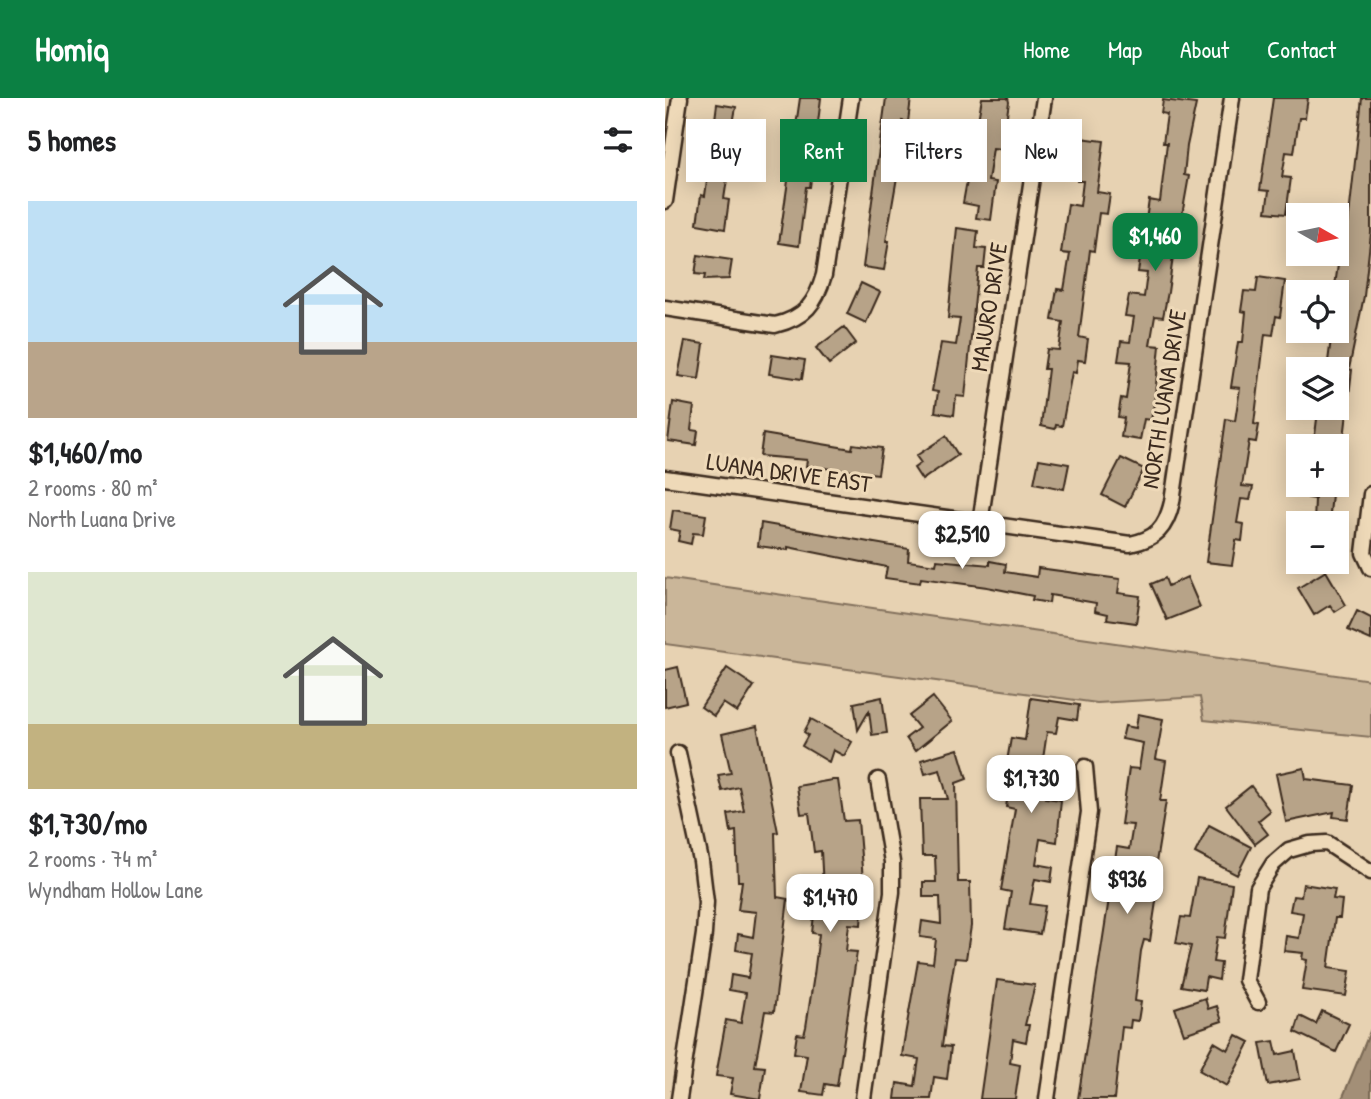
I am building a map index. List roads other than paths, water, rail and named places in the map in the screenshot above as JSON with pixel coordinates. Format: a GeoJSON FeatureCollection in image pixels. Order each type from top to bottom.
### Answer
{"type":"FeatureCollection","features":[{"type":"Feature","properties":{"kind":"street"},"geometry":{"type":"LineString","coordinates":[[665,201],[680,98]]}},
{"type":"Feature","properties":{"kind":"street"},"geometry":{"type":"LineString","coordinates":[[665,308],[775,324],[800,316],[819,294],[851,98]]}},
{"type":"Feature","properties":{"kind":"street","name":"MAJURO DRIVE"},"geometry":{"type":"LineString","coordinates":[[980,523],[1044,98]]}},
{"type":"Feature","properties":{"kind":"street","name":"NORTH LUANA DRIVE"},"geometry":{"type":"LineString","coordinates":[[1155,537],[1168,521],[1172,502],[1233,98]]}},
{"type":"Feature","properties":{"kind":"street","name":"LUANA DRIVE EAST"},"geometry":{"type":"LineString","coordinates":[[665,478],[1130,544],[1155,537]]}},
{"type":"Feature","properties":{"kind":"street"},"geometry":{"type":"LineString","coordinates":[[1371,494],[1364,553],[1371,568]]}},
{"type":"Feature","properties":{"kind":"street"},"geometry":{"type":"LineString","coordinates":[[678,753],[701,861],[705,902],[705,934],[679,1099]]}},
{"type":"Feature","properties":{"kind":"street"},"geometry":{"type":"LineString","coordinates":[[1047,1099],[1089,812],[1085,767]]}},
{"type":"Feature","properties":{"kind":"street"},"geometry":{"type":"LineString","coordinates":[[863,1099],[892,892],[892,862],[879,780]]}},
{"type":"Feature","properties":{"kind":"street"},"geometry":{"type":"LineString","coordinates":[[1258,1002],[1246,980],[1258,888],[1273,864],[1289,850],[1327,843],[1371,872]]}}]}
